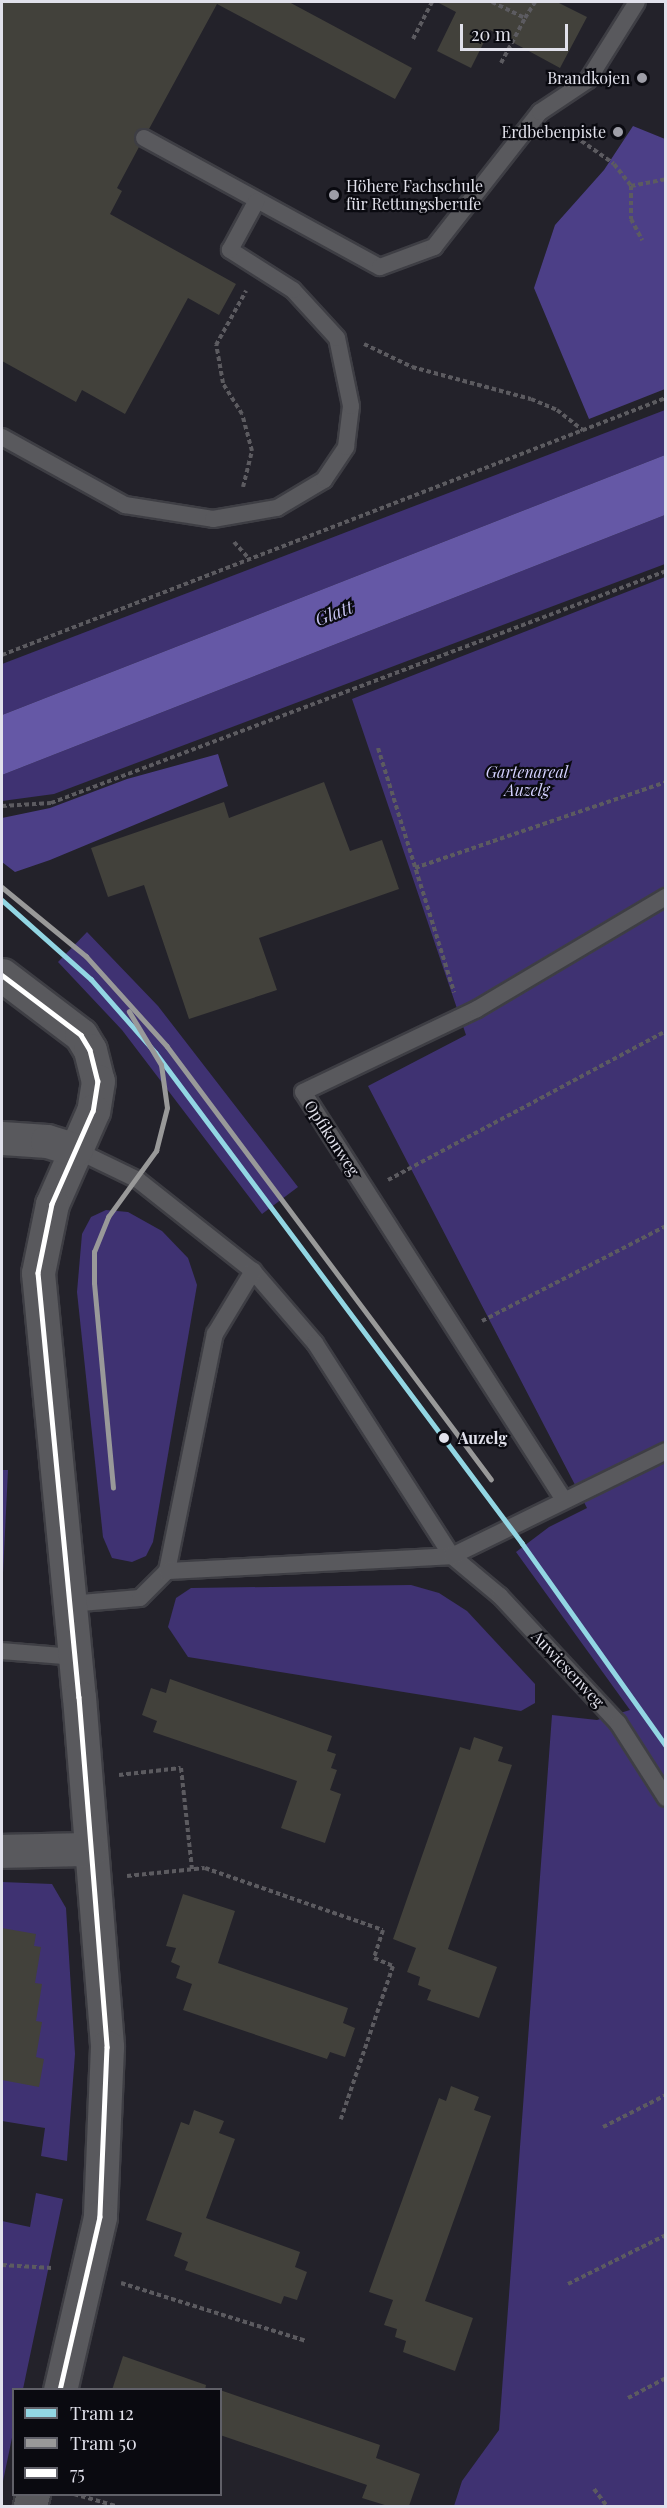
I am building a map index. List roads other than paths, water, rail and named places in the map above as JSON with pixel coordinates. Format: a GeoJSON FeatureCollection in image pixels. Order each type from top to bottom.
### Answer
{"type":"FeatureCollection","features":[{"type":"Feature","properties":{"kind":"street"},"geometry":{"type":"LineString","coordinates":[[2,975],[71,1024],[90,1050],[98,1082],[97,1096],[52,1204],[38,1273],[75,1657],[107,2047],[105,2143],[100,2217],[60,2388]]}},
{"type":"Feature","properties":{"kind":"street"},"geometry":{"type":"LineString","coordinates":[[2,1138],[47,1141],[76,1149]]}},
{"type":"Feature","properties":{"kind":"street"},"geometry":{"type":"LineString","coordinates":[[2,1851],[91,1848]]}},
{"type":"Feature","properties":{"kind":"lane"},"geometry":{"type":"LineString","coordinates":[[144,138],[256,202],[380,267],[434,247],[540,112],[588,80],[637,2]]}},
{"type":"Feature","properties":{"kind":"lane"},"geometry":{"type":"LineString","coordinates":[[2,437],[125,505],[213,519],[277,508],[324,480],[346,447],[351,406],[337,338],[293,290],[230,250],[256,202]]}},
{"type":"Feature","properties":{"kind":"lane","name":"Opfikonweg"},"geometry":{"type":"LineString","coordinates":[[564,1500],[303,1092],[461,1016],[666,897]]}},
{"type":"Feature","properties":{"kind":"lane","name":"Auwiesenweg"},"geometry":{"type":"LineString","coordinates":[[76,1149],[138,1180],[254,1272],[315,1343],[452,1556],[500,1596],[618,1723],[666,1798]]}},
{"type":"Feature","properties":{"kind":"lane"},"geometry":{"type":"LineString","coordinates":[[69,1604],[140,1598],[167,1571],[215,1335],[254,1272]]}},
{"type":"Feature","properties":{"kind":"lane"},"geometry":{"type":"LineString","coordinates":[[167,1571],[452,1556],[666,1451]]}},
{"type":"Feature","properties":{"kind":"lane"},"geometry":{"type":"LineString","coordinates":[[2,1651],[75,1657]]}},
{"type":"Feature","properties":{"kind":"water","name":"Glatt"},"geometry":{"type":"Polygon","coordinates":[[[665,455],[665,515],[2,775],[2,715],[665,455]]]}},
{"type":"Feature","properties":{"kind":"tram line","name":"50"},"geometry":{"type":"LineString","coordinates":[[2,887],[86,956],[167,1046],[491,1479]]}},
{"type":"Feature","properties":{"kind":"tram line","name":"12"},"geometry":{"type":"LineString","coordinates":[[2,900],[91,979],[156,1053],[522,1543],[666,1746]]}},
{"type":"Feature","properties":{"kind":"tram line","name":"50"},"geometry":{"type":"LineString","coordinates":[[113,1488],[94,1283],[94,1252],[108,1217],[156,1151],[167,1108],[161,1065],[129,1012]]}},
{"type":"Feature","properties":{"kind":"place","name":"Brandkojen"},"geometry":{"type":"Point","coordinates":[642,78]}},
{"type":"Feature","properties":{"kind":"place","name":"Erdbebenpiste"},"geometry":{"type":"Point","coordinates":[618,132]}},
{"type":"Feature","properties":{"kind":"place","name":"Höhere Fachschule für Rettungsberufe"},"geometry":{"type":"Point","coordinates":[334,195]}},
{"type":"Feature","properties":{"kind":"place","name":"Auzelg"},"geometry":{"type":"Point","coordinates":[444,1438]}},
{"type":"Feature","properties":{"kind":"park label","name":"Gartenareal Auzelg"},"geometry":{"type":"Point","coordinates":[527,781]}}]}
